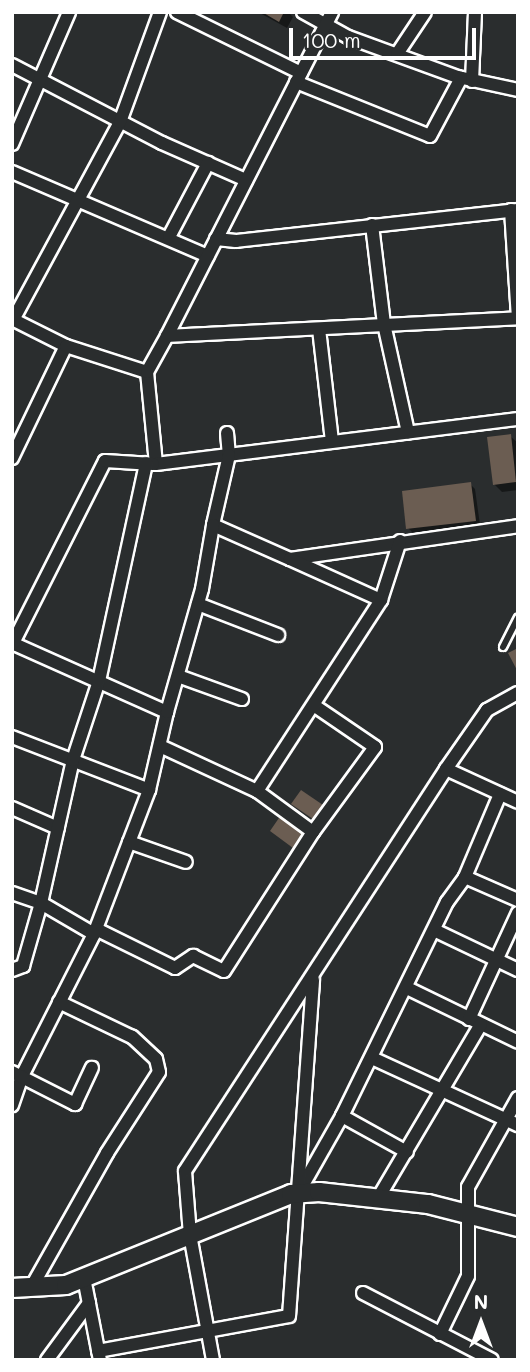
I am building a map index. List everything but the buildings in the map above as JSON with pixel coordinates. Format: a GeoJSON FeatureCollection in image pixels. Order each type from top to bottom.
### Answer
{"type":"FeatureCollection","features":[{"type":"Feature","properties":{"kind":"street"},"geometry":{"type":"LineString","coordinates":[[12,145],[37,79],[69,12]]}},
{"type":"Feature","properties":{"kind":"street"},"geometry":{"type":"LineString","coordinates":[[147,372],[66,346],[13,319],[80,201],[120,122],[160,12]]}},
{"type":"Feature","properties":{"kind":"street"},"geometry":{"type":"LineString","coordinates":[[177,12],[298,78],[430,136],[466,80],[475,12]]}},
{"type":"Feature","properties":{"kind":"street"},"geometry":{"type":"LineString","coordinates":[[303,12],[326,25],[466,80],[518,90]]}},
{"type":"Feature","properties":{"kind":"street"},"geometry":{"type":"LineString","coordinates":[[12,970],[23,966],[41,903],[73,760],[99,681],[151,464],[147,372],[332,12]]}},
{"type":"Feature","properties":{"kind":"street"},"geometry":{"type":"LineString","coordinates":[[397,54],[425,12]]}},
{"type":"Feature","properties":{"kind":"street"},"geometry":{"type":"LineString","coordinates":[[12,65],[120,122],[246,180]]}},
{"type":"Feature","properties":{"kind":"street"},"geometry":{"type":"LineString","coordinates":[[169,237],[208,163]]}},
{"type":"Feature","properties":{"kind":"street"},"geometry":{"type":"LineString","coordinates":[[12,172],[169,237],[208,256]]}},
{"type":"Feature","properties":{"kind":"street"},"geometry":{"type":"LineString","coordinates":[[167,337],[518,318],[514,210],[216,239]]}},
{"type":"Feature","properties":{"kind":"street"},"geometry":{"type":"LineString","coordinates":[[372,225],[384,324],[408,432]]}},
{"type":"Feature","properties":{"kind":"street"},"geometry":{"type":"LineString","coordinates":[[319,329],[332,441]]}},
{"type":"Feature","properties":{"kind":"street"},"geometry":{"type":"LineString","coordinates":[[12,458],[66,346]]}},
{"type":"Feature","properties":{"kind":"street"},"geometry":{"type":"LineString","coordinates":[[167,712],[12,644],[105,461],[151,464],[518,419]]}},
{"type":"Feature","properties":{"kind":"street"},"geometry":{"type":"LineString","coordinates":[[12,1105],[17,1074],[59,1002],[95,932],[149,790],[167,712],[198,604],[229,455],[227,433]]}},
{"type":"Feature","properties":{"kind":"street"},"geometry":{"type":"LineString","coordinates":[[213,525],[381,600]]}},
{"type":"Feature","properties":{"kind":"street"},"geometry":{"type":"LineString","coordinates":[[290,559],[518,526]]}},
{"type":"Feature","properties":{"kind":"street"},"geometry":{"type":"LineString","coordinates":[[257,791],[315,706],[381,600],[400,541]]}},
{"type":"Feature","properties":{"kind":"street"},"geometry":{"type":"LineString","coordinates":[[198,604],[278,635]]}},
{"type":"Feature","properties":{"kind":"street"},"geometry":{"type":"LineString","coordinates":[[178,676],[242,699]]}},
{"type":"Feature","properties":{"kind":"street"},"geometry":{"type":"LineString","coordinates":[[214,1360],[190,1236],[185,1171],[487,710],[518,693]]}},
{"type":"Feature","properties":{"kind":"street"},"geometry":{"type":"LineString","coordinates":[[12,893],[41,903],[95,932],[175,968],[193,956],[223,971],[313,832],[375,747],[315,706]]}},
{"type":"Feature","properties":{"kind":"street"},"geometry":{"type":"LineString","coordinates":[[12,737],[149,790]]}},
{"type":"Feature","properties":{"kind":"street"},"geometry":{"type":"LineString","coordinates":[[160,746],[257,791],[313,832]]}},
{"type":"Feature","properties":{"kind":"street"},"geometry":{"type":"LineString","coordinates":[[446,769],[518,802]]}},
{"type":"Feature","properties":{"kind":"street"},"geometry":{"type":"LineString","coordinates":[[298,1194],[372,1058],[434,930],[465,877],[500,794]]}},
{"type":"Feature","properties":{"kind":"street"},"geometry":{"type":"LineString","coordinates":[[12,808],[58,828]]}},
{"type":"Feature","properties":{"kind":"street"},"geometry":{"type":"LineString","coordinates":[[129,842],[186,862]]}},
{"type":"Feature","properties":{"kind":"street"},"geometry":{"type":"LineString","coordinates":[[465,877],[518,900]]}},
{"type":"Feature","properties":{"kind":"street"},"geometry":{"type":"LineString","coordinates":[[469,1018],[518,913]]}},
{"type":"Feature","properties":{"kind":"street"},"geometry":{"type":"LineString","coordinates":[[434,930],[518,970]]}},
{"type":"Feature","properties":{"kind":"street"},"geometry":{"type":"LineString","coordinates":[[85,1278],[99,1355],[207,1329],[289,1316],[314,976]]}},
{"type":"Feature","properties":{"kind":"street"},"geometry":{"type":"LineString","coordinates":[[407,988],[518,1042]]}},
{"type":"Feature","properties":{"kind":"street"},"geometry":{"type":"LineString","coordinates":[[31,1288],[107,1153],[159,1072],[156,1059],[132,1037],[59,1002]]}},
{"type":"Feature","properties":{"kind":"street"},"geometry":{"type":"LineString","coordinates":[[377,1200],[481,1024]]}},
{"type":"Feature","properties":{"kind":"street"},"geometry":{"type":"LineString","coordinates":[[372,1058],[512,1123]]}},
{"type":"Feature","properties":{"kind":"street"},"geometry":{"type":"LineString","coordinates":[[17,1074],[75,1104],[92,1068]]}},
{"type":"Feature","properties":{"kind":"street"},"geometry":{"type":"LineString","coordinates":[[440,1334],[468,1276],[468,1187],[512,1123],[518,1098]]}},
{"type":"Feature","properties":{"kind":"street"},"geometry":{"type":"LineString","coordinates":[[342,1116],[407,1152]]}},
{"type":"Feature","properties":{"kind":"street"},"geometry":{"type":"LineString","coordinates":[[12,1288],[66,1285],[298,1194],[428,1204],[518,1227]]}},
{"type":"Feature","properties":{"kind":"street"},"geometry":{"type":"LineString","coordinates":[[363,1293],[492,1360]]}},
{"type":"Feature","properties":{"kind":"street"},"geometry":{"type":"LineString","coordinates":[[47,1360],[89,1303]]}},
{"type":"Feature","properties":{"kind":"lane"},"geometry":{"type":"LineString","coordinates":[[503,647],[518,618]]}}]}
